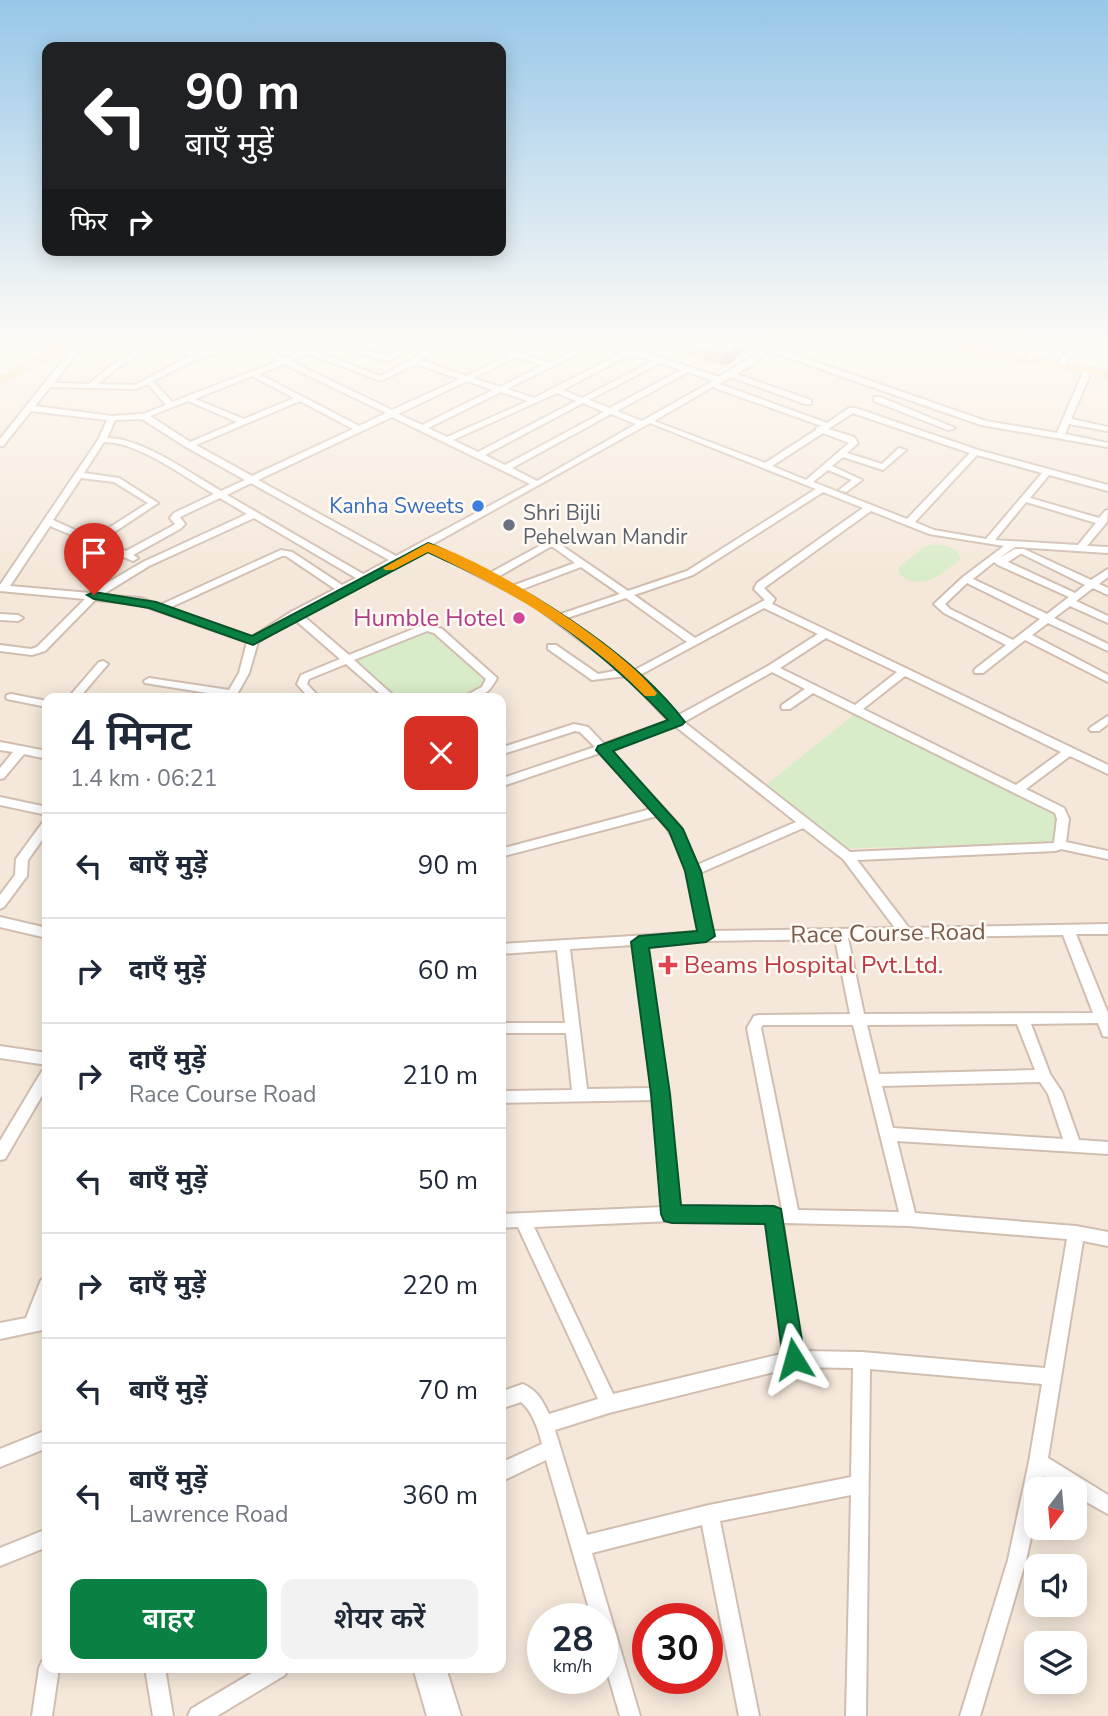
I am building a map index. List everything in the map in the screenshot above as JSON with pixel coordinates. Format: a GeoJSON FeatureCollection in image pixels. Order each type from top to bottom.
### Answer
{"type":"FeatureCollection","features":[{"type":"Feature","properties":{"kind":"street"},"geometry":{"type":"LineString","coordinates":[[0,444],[22,420]]}},
{"type":"Feature","properties":{"kind":"street"},"geometry":{"type":"LineString","coordinates":[[0,454],[24,420]]}},
{"type":"Feature","properties":{"kind":"street"},"geometry":{"type":"LineString","coordinates":[[2,589],[102,440],[111,420]]}},
{"type":"Feature","properties":{"kind":"street"},"geometry":{"type":"LineString","coordinates":[[150,420],[189,445],[396,560]]}},
{"type":"Feature","properties":{"kind":"street"},"geometry":{"type":"LineString","coordinates":[[342,420],[359,429]]}},
{"type":"Feature","properties":{"kind":"street"},"geometry":{"type":"LineString","coordinates":[[125,555],[179,525],[175,518],[177,515],[380,420]]}},
{"type":"Feature","properties":{"kind":"street"},"geometry":{"type":"LineString","coordinates":[[406,420],[537,484]]}},
{"type":"Feature","properties":{"kind":"street"},"geometry":{"type":"LineString","coordinates":[[422,428],[438,420]]}},
{"type":"Feature","properties":{"kind":"street"},"geometry":{"type":"LineString","coordinates":[[447,440],[492,420]]}},
{"type":"Feature","properties":{"kind":"street"},"geometry":{"type":"LineString","coordinates":[[479,455],[547,420]]}},
{"type":"Feature","properties":{"kind":"street"},"geometry":{"type":"LineString","coordinates":[[506,468],[597,420]]}},
{"type":"Feature","properties":{"kind":"street"},"geometry":{"type":"LineString","coordinates":[[632,420],[642,424]]}},
{"type":"Feature","properties":{"kind":"street"},"geometry":{"type":"LineString","coordinates":[[295,617],[603,450],[649,420]]}},
{"type":"Feature","properties":{"kind":"street"},"geometry":{"type":"LineString","coordinates":[[233,693],[244,673],[253,641],[342,589],[659,420]]}},
{"type":"Feature","properties":{"kind":"street"},"geometry":{"type":"LineString","coordinates":[[806,420],[853,440],[853,444],[806,484]]}},
{"type":"Feature","properties":{"kind":"street"},"geometry":{"type":"LineString","coordinates":[[765,467],[833,420]]}},
{"type":"Feature","properties":{"kind":"street"},"geometry":{"type":"LineString","coordinates":[[882,420],[975,452],[1108,488]]}},
{"type":"Feature","properties":{"kind":"street"},"geometry":{"type":"LineString","coordinates":[[931,420],[951,428]]}},
{"type":"Feature","properties":{"kind":"street"},"geometry":{"type":"LineString","coordinates":[[944,442],[956,420]]}},
{"type":"Feature","properties":{"kind":"street"},"geometry":{"type":"LineString","coordinates":[[977,420],[1108,446]]}},
{"type":"Feature","properties":{"kind":"street"},"geometry":{"type":"LineString","coordinates":[[189,445],[243,421]]}},
{"type":"Feature","properties":{"kind":"street"},"geometry":{"type":"LineString","coordinates":[[1060,436],[1068,421],[1108,429]]}},
{"type":"Feature","properties":{"kind":"street"},"geometry":{"type":"LineString","coordinates":[[654,423],[868,509],[948,536],[988,542],[1108,550]]}},
{"type":"Feature","properties":{"kind":"street"},"geometry":{"type":"LineString","coordinates":[[102,440],[117,440],[137,446],[363,578]]}},
{"type":"Feature","properties":{"kind":"street"},"geometry":{"type":"LineString","coordinates":[[842,454],[881,467],[902,450]]}},
{"type":"Feature","properties":{"kind":"street"},"geometry":{"type":"LineString","coordinates":[[908,524],[975,452]]}},
{"type":"Feature","properties":{"kind":"street"},"geometry":{"type":"LineString","coordinates":[[828,467],[858,480],[843,490]]}},
{"type":"Feature","properties":{"kind":"street"},"geometry":{"type":"LineString","coordinates":[[988,542],[1048,471]]}},
{"type":"Feature","properties":{"kind":"street"},"geometry":{"type":"LineString","coordinates":[[78,475],[116,480],[154,503],[94,541]]}},
{"type":"Feature","properties":{"kind":"street"},"geometry":{"type":"LineString","coordinates":[[559,618],[699,568],[821,490]]}},
{"type":"Feature","properties":{"kind":"street"},"geometry":{"type":"LineString","coordinates":[[1025,499],[1105,517],[1081,548]]}},
{"type":"Feature","properties":{"kind":"street"},"geometry":{"type":"LineString","coordinates":[[552,647],[596,678],[631,674],[763,604],[770,599],[759,589],[760,585],[868,509]]}},
{"type":"Feature","properties":{"kind":"street"},"geometry":{"type":"LineString","coordinates":[[0,648],[32,652],[41,649],[94,595],[146,564],[255,514]]}},
{"type":"Feature","properties":{"kind":"street"},"geometry":{"type":"LineString","coordinates":[[49,522],[146,564]]}},
{"type":"Feature","properties":{"kind":"street"},"geometry":{"type":"LineString","coordinates":[[490,577],[552,544],[559,545],[694,641]]}},
{"type":"Feature","properties":{"kind":"street"},"geometry":{"type":"LineString","coordinates":[[997,561],[1012,544]]}},
{"type":"Feature","properties":{"kind":"street"},"geometry":{"type":"LineString","coordinates":[[428,547],[514,589],[559,618],[631,674],[677,722],[847,856],[905,932]]}},
{"type":"Feature","properties":{"kind":"street"},"geometry":{"type":"LineString","coordinates":[[1014,645],[940,605],[966,579],[1018,551],[1108,592]]}},
{"type":"Feature","properties":{"kind":"street"},"geometry":{"type":"LineString","coordinates":[[161,608],[281,553],[289,554],[342,589]]}},
{"type":"Feature","properties":{"kind":"street"},"geometry":{"type":"LineString","coordinates":[[997,561],[1074,599],[1108,620]]}},
{"type":"Feature","properties":{"kind":"street"},"geometry":{"type":"LineString","coordinates":[[514,589],[583,563]]}},
{"type":"Feature","properties":{"kind":"street"},"geometry":{"type":"LineString","coordinates":[[979,671],[1108,572]]}},
{"type":"Feature","properties":{"kind":"street"},"geometry":{"type":"LineString","coordinates":[[966,579],[1108,648]]}},
{"type":"Feature","properties":{"kind":"street"},"geometry":{"type":"LineString","coordinates":[[2,589],[140,601],[253,641]]}},
{"type":"Feature","properties":{"kind":"street"},"geometry":{"type":"LineString","coordinates":[[763,604],[1108,770]]}},
{"type":"Feature","properties":{"kind":"street"},"geometry":{"type":"LineString","coordinates":[[0,617],[18,618]]}},
{"type":"Feature","properties":{"kind":"street"},"geometry":{"type":"LineString","coordinates":[[295,617],[385,693]]}},
{"type":"Feature","properties":{"kind":"street"},"geometry":{"type":"LineString","coordinates":[[311,693],[302,684],[302,680],[422,628],[432,628],[492,678],[486,689],[477,693]]}},
{"type":"Feature","properties":{"kind":"street"},"geometry":{"type":"LineString","coordinates":[[506,777],[603,750],[677,722],[826,634]]}},
{"type":"Feature","properties":{"kind":"street"},"geometry":{"type":"LineString","coordinates":[[1025,636],[1108,679]]}},
{"type":"Feature","properties":{"kind":"street"},"geometry":{"type":"LineString","coordinates":[[77,693],[103,664]]}},
{"type":"Feature","properties":{"kind":"street"},"geometry":{"type":"LineString","coordinates":[[772,668],[1018,789],[1062,814],[1060,845]]}},
{"type":"Feature","properties":{"kind":"street"},"geometry":{"type":"LineString","coordinates":[[856,709],[904,672]]}},
{"type":"Feature","properties":{"kind":"street"},"geometry":{"type":"LineString","coordinates":[[149,681],[215,693]]}},
{"type":"Feature","properties":{"kind":"street"},"geometry":{"type":"LineString","coordinates":[[786,706],[813,688]]}},
{"type":"Feature","properties":{"kind":"street"},"geometry":{"type":"LineString","coordinates":[[11,697],[42,703]]}},
{"type":"Feature","properties":{"kind":"street"},"geometry":{"type":"LineString","coordinates":[[1095,729],[1108,719]]}},
{"type":"Feature","properties":{"kind":"street"},"geometry":{"type":"LineString","coordinates":[[506,750],[578,726],[584,729],[676,829],[693,871],[706,936]]}},
{"type":"Feature","properties":{"kind":"street"},"geometry":{"type":"LineString","coordinates":[[0,746],[42,754]]}},
{"type":"Feature","properties":{"kind":"street"},"geometry":{"type":"LineString","coordinates":[[0,775],[21,750]]}},
{"type":"Feature","properties":{"kind":"street"},"geometry":{"type":"LineString","coordinates":[[1018,789],[1069,751]]}},
{"type":"Feature","properties":{"kind":"street"},"geometry":{"type":"LineString","coordinates":[[2,804],[42,810]]}},
{"type":"Feature","properties":{"kind":"street"},"geometry":{"type":"LineString","coordinates":[[506,851],[660,811]]}},
{"type":"Feature","properties":{"kind":"street"},"geometry":{"type":"LineString","coordinates":[[693,871],[803,823]]}},
{"type":"Feature","properties":{"kind":"street"},"geometry":{"type":"LineString","coordinates":[[0,904],[21,876],[22,859],[42,832]]}},
{"type":"Feature","properties":{"kind":"street"},"geometry":{"type":"LineString","coordinates":[[847,856],[1060,845],[1108,855]]}},
{"type":"Feature","properties":{"kind":"street"},"geometry":{"type":"LineString","coordinates":[[0,922],[42,932]]}},
{"type":"Feature","properties":{"kind":"street"},"geometry":{"type":"LineString","coordinates":[[1067,929],[1105,1018],[1108,1032]]}},
{"type":"Feature","properties":{"kind":"street","name":"Race Course Road"},"geometry":{"type":"LineString","coordinates":[[506,949],[706,936],[1108,929]]}},
{"type":"Feature","properties":{"kind":"street"},"geometry":{"type":"LineString","coordinates":[[841,934],[858,1018],[909,1219]]}},
{"type":"Feature","properties":{"kind":"street"},"geometry":{"type":"LineString","coordinates":[[639,942],[661,1094],[672,1214]]}},
{"type":"Feature","properties":{"kind":"street"},"geometry":{"type":"LineString","coordinates":[[563,947],[580,1095]]}},
{"type":"Feature","properties":{"kind":"street"},"geometry":{"type":"LineString","coordinates":[[1022,1018],[1044,1076],[1055,1092],[1073,1145]]}},
{"type":"Feature","properties":{"kind":"street"},"geometry":{"type":"LineString","coordinates":[[792,1216],[756,1024],[764,1019],[1105,1018]]}},
{"type":"Feature","properties":{"kind":"street"},"geometry":{"type":"LineString","coordinates":[[506,1028],[572,1028]]}},
{"type":"Feature","properties":{"kind":"street"},"geometry":{"type":"LineString","coordinates":[[0,1052],[42,1058]]}},
{"type":"Feature","properties":{"kind":"street"},"geometry":{"type":"LineString","coordinates":[[873,1080],[1044,1076]]}},
{"type":"Feature","properties":{"kind":"street"},"geometry":{"type":"LineString","coordinates":[[0,1154],[42,1083]]}},
{"type":"Feature","properties":{"kind":"street"},"geometry":{"type":"LineString","coordinates":[[506,1097],[661,1094]]}},
{"type":"Feature","properties":{"kind":"street"},"geometry":{"type":"LineString","coordinates":[[887,1134],[1108,1148]]}},
{"type":"Feature","properties":{"kind":"street"},"geometry":{"type":"LineString","coordinates":[[506,1221],[672,1214],[909,1219],[1076,1233],[1108,1239]]}},
{"type":"Feature","properties":{"kind":"street"},"geometry":{"type":"LineString","coordinates":[[774,1215],[794,1359]]}},
{"type":"Feature","properties":{"kind":"street"},"geometry":{"type":"LineString","coordinates":[[523,1221],[609,1404]]}},
{"type":"Feature","properties":{"kind":"street"},"geometry":{"type":"LineString","coordinates":[[970,1716],[1017,1560],[1038,1462],[1076,1233]]}},
{"type":"Feature","properties":{"kind":"street"},"geometry":{"type":"LineString","coordinates":[[0,1331],[39,1323]]}},
{"type":"Feature","properties":{"kind":"street"},"geometry":{"type":"LineString","coordinates":[[545,1424],[609,1404],[794,1359],[862,1360],[1053,1377]]}},
{"type":"Feature","properties":{"kind":"street"},"geometry":{"type":"LineString","coordinates":[[856,1716],[862,1360]]}},
{"type":"Feature","properties":{"kind":"street"},"geometry":{"type":"LineString","coordinates":[[506,1399],[523,1393],[532,1399],[545,1424],[630,1716]]}},
{"type":"Feature","properties":{"kind":"street"},"geometry":{"type":"LineString","coordinates":[[0,1458],[42,1441]]}},
{"type":"Feature","properties":{"kind":"street"},"geometry":{"type":"LineString","coordinates":[[506,1470],[552,1448]]}},
{"type":"Feature","properties":{"kind":"street"},"geometry":{"type":"LineString","coordinates":[[1038,1462],[1108,1505]]}},
{"type":"Feature","properties":{"kind":"street"},"geometry":{"type":"LineString","coordinates":[[582,1546],[709,1514],[860,1484]]}},
{"type":"Feature","properties":{"kind":"street"},"geometry":{"type":"LineString","coordinates":[[709,1514],[749,1716]]}},
{"type":"Feature","properties":{"kind":"street"},"geometry":{"type":"LineString","coordinates":[[0,1557],[42,1540]]}},
{"type":"Feature","properties":{"kind":"street"},"geometry":{"type":"LineString","coordinates":[[42,1716],[48,1673]]}},
{"type":"Feature","properties":{"kind":"street"},"geometry":{"type":"LineString","coordinates":[[156,1673],[163,1716]]}},
{"type":"Feature","properties":{"kind":"street"},"geometry":{"type":"LineString","coordinates":[[198,1716],[269,1673]]}},
{"type":"Feature","properties":{"kind":"street"},"geometry":{"type":"LineString","coordinates":[[424,1673],[437,1716]]}},
{"type":"Feature","properties":{"kind":"street"},"geometry":{"type":"LineString","coordinates":[[438,1673],[451,1716]]}},
{"type":"Feature","properties":{"kind":"shaded area"},"geometry":{"type":"Polygon","coordinates":[[[0,420],[1108,420],[1108,1716],[0,1716],[0,420]]]}},
{"type":"Feature","properties":{"kind":"green space"},"geometry":{"type":"Polygon","coordinates":[[[937,544],[955,550],[960,560],[938,576],[923,582],[907,579],[899,574],[898,568],[925,546],[937,544]]]}},
{"type":"Feature","properties":{"kind":"green space"},"geometry":{"type":"Polygon","coordinates":[[[428,628],[486,676],[483,687],[470,693],[390,693],[353,661],[428,628]]]}},
{"type":"Feature","properties":{"kind":"green space"},"geometry":{"type":"Polygon","coordinates":[[[856,713],[1058,812],[1057,845],[845,848],[767,784],[856,713]]]}},
{"type":"Feature","properties":{"kind":"slow traffic"},"geometry":{"type":"LineString","coordinates":[[389,568],[428,547],[532,600],[633,675],[650,693]]}},
{"type":"Feature","properties":{"kind":"place","name":"Kanha Sweets"},"geometry":{"type":"Point","coordinates":[478,506]}},
{"type":"Feature","properties":{"kind":"place","name":"Shri Bijli Pehelwan Mandir"},"geometry":{"type":"Point","coordinates":[509,525]}},
{"type":"Feature","properties":{"kind":"place","name":"Humble Hotel"},"geometry":{"type":"Point","coordinates":[519,618]}},
{"type":"Feature","properties":{"kind":"place","name":"Beams Hospital Pvt.Ltd."},"geometry":{"type":"Point","coordinates":[668,965]}},
{"type":"Feature","properties":{"kind":"route"},"geometry":{"type":"LineString","coordinates":[[94,595],[151,604],[253,641],[257,636],[291,619],[299,618],[428,547],[514,589],[559,618],[633,675],[677,722],[603,750],[676,829],[693,871],[706,936],[639,942],[661,1094],[672,1214],[774,1215],[794,1359]]}}]}
